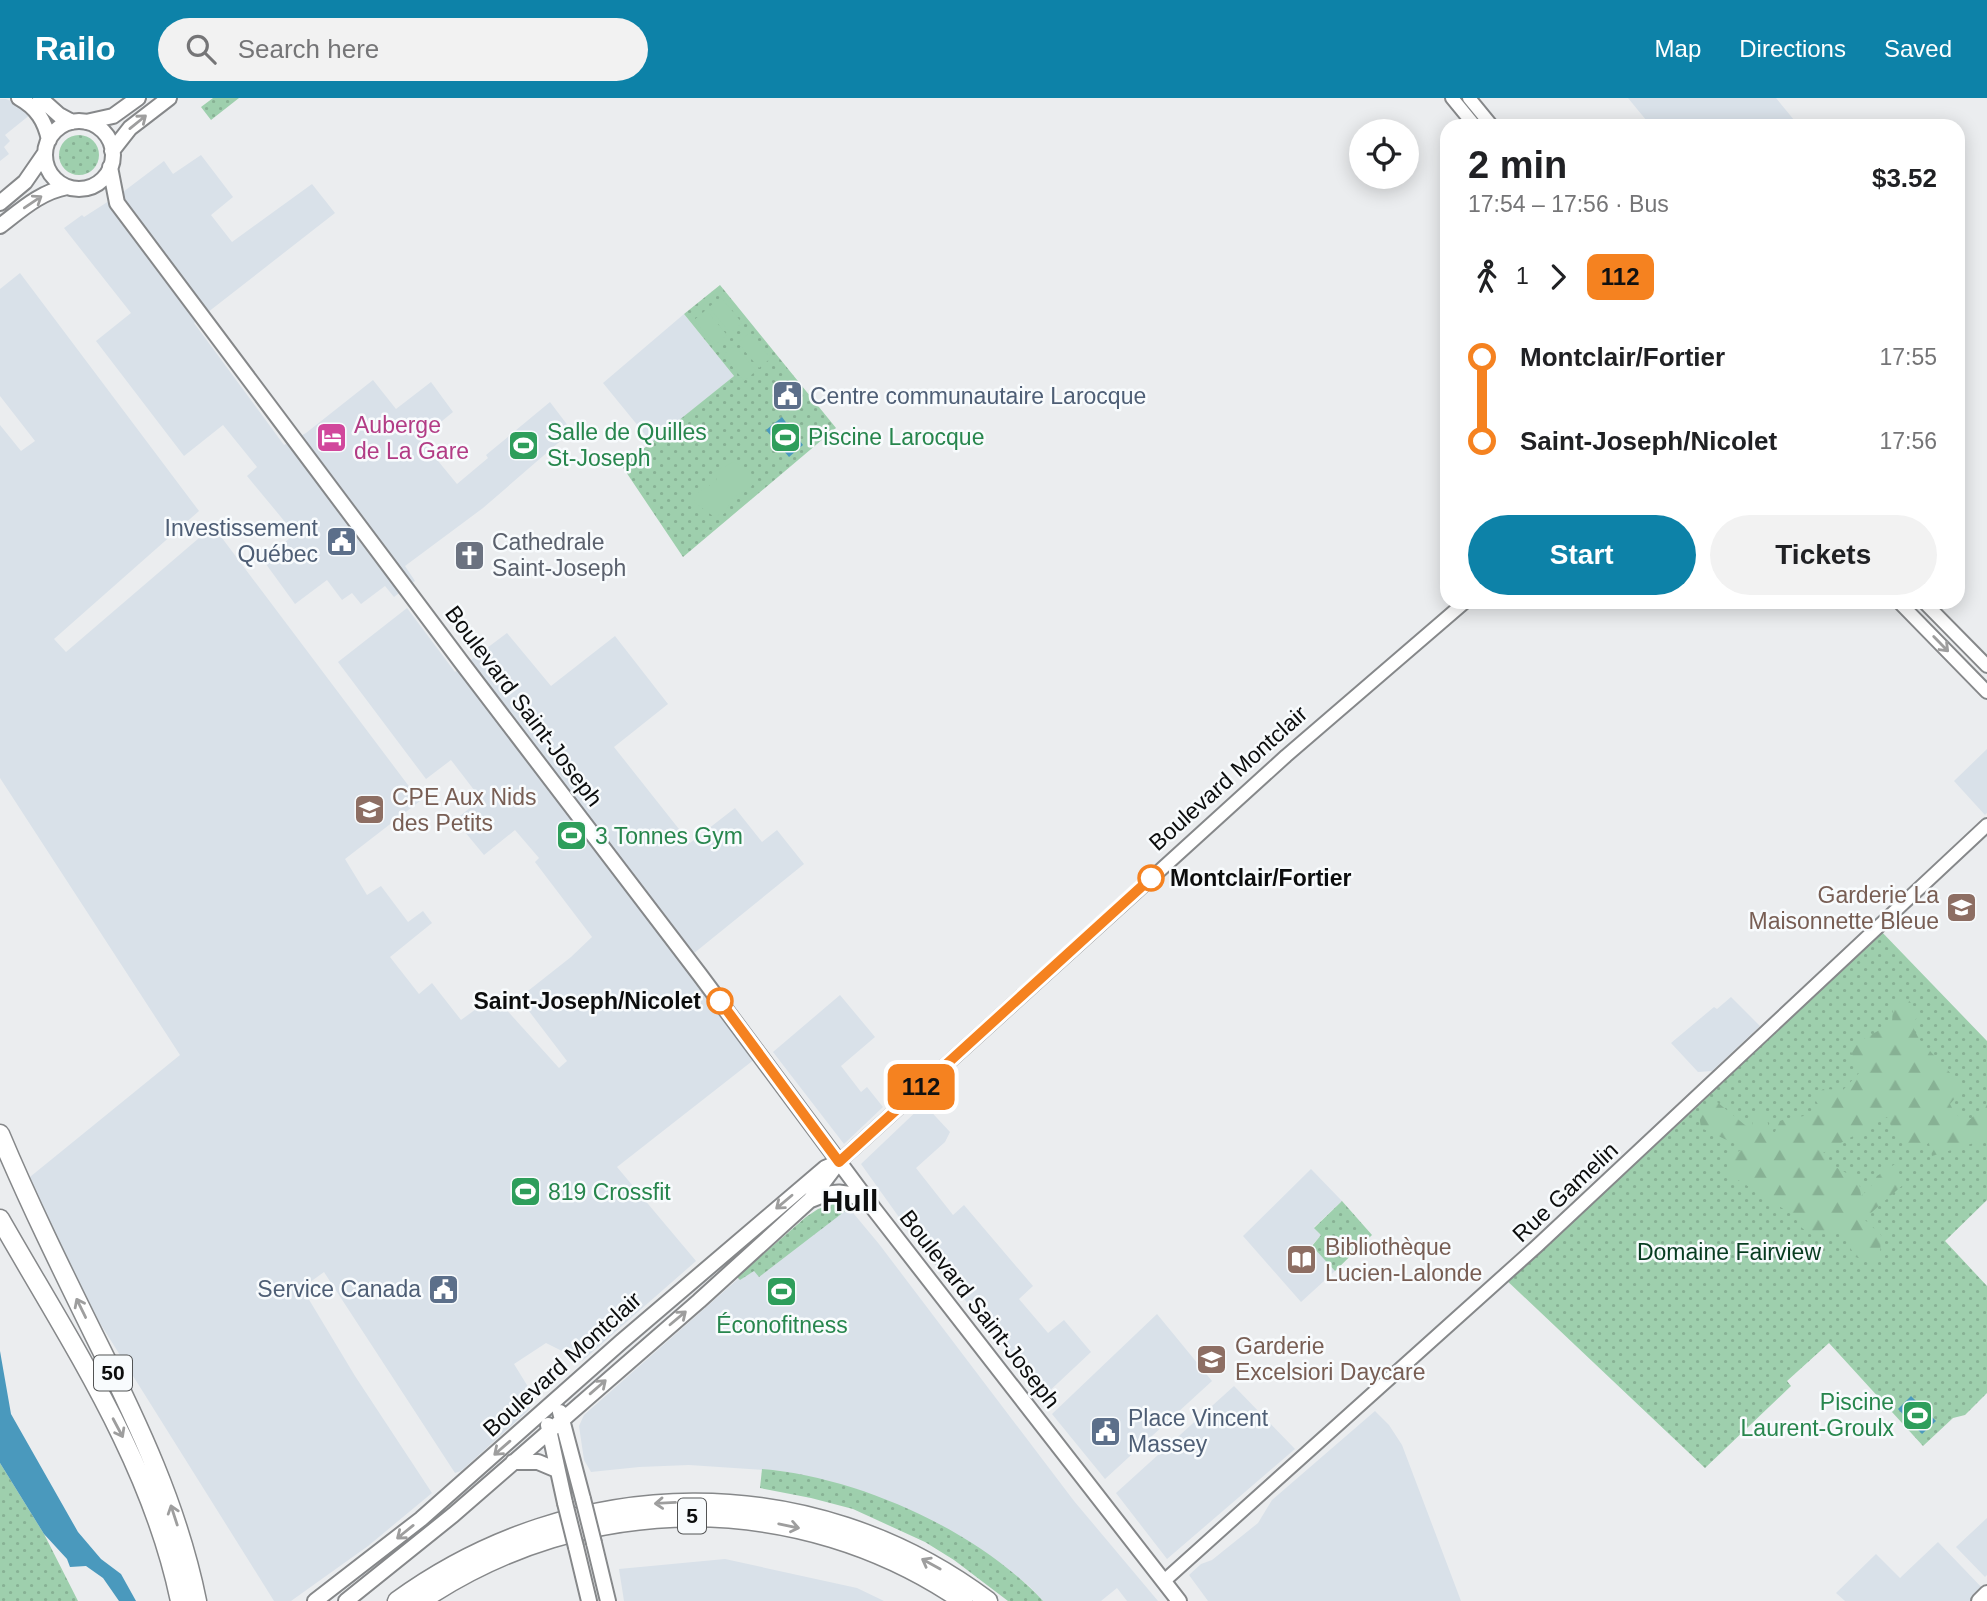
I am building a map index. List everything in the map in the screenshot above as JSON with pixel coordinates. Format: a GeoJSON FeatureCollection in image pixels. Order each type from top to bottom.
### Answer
{"type":"FeatureCollection","features":[{"type":"Feature","properties":{"kind":"highway","name":"50"},"geometry":{"type":"LineString","coordinates":[[0,1134],[47,1239],[149,1449],[176,1517],[183,1588]]}},
{"type":"Feature","properties":{"kind":"highway","name":"50"},"geometry":{"type":"LineString","coordinates":[[0,1219],[128,1447],[183,1588],[197,1601]]}},
{"type":"Feature","properties":{"kind":"highway","name":"5"},"geometry":{"type":"LineString","coordinates":[[397,1601],[458,1562],[541,1526],[617,1508],[691,1502],[765,1507],[841,1525],[921,1559],[988,1601]]}},
{"type":"Feature","properties":{"kind":"highway","name":"5"},"geometry":{"type":"LineString","coordinates":[[421,1601],[482,1565],[550,1538],[621,1521],[684,1516],[758,1521],[836,1539],[916,1572],[963,1601]]}},
{"type":"Feature","properties":{"kind":"main road"},"geometry":{"type":"LineString","coordinates":[[19,98],[43,119],[50,174],[67,187]]}},
{"type":"Feature","properties":{"kind":"main road"},"geometry":{"type":"LineString","coordinates":[[40,98],[59,115],[102,131],[110,141],[110,167],[100,182],[83,189]]}},
{"type":"Feature","properties":{"kind":"main road"},"geometry":{"type":"LineString","coordinates":[[0,203],[25,183],[58,129],[113,116],[138,98]]}},
{"type":"Feature","properties":{"kind":"main road"},"geometry":{"type":"LineString","coordinates":[[112,151],[130,128],[169,98]]}},
{"type":"Feature","properties":{"kind":"main road","name":"Boulevard Saint-Joseph"},"geometry":{"type":"LineString","coordinates":[[110,167],[117,203],[874,1209],[1179,1601]]}},
{"type":"Feature","properties":{"kind":"main road"},"geometry":{"type":"LineString","coordinates":[[0,226],[36,199],[53,190],[67,187],[83,189],[117,203]]}},
{"type":"Feature","properties":{"kind":"main road","name":"Boulevard Montclair"},"geometry":{"type":"LineString","coordinates":[[346,1601],[434,1531],[699,1301],[810,1200],[839,1162]]}},
{"type":"Feature","properties":{"kind":"main road","name":"Boulevard Montclair"},"geometry":{"type":"LineString","coordinates":[[315,1601],[421,1519],[710,1264],[820,1172],[839,1162]]}},
{"type":"Feature","properties":{"kind":"main road"},"geometry":{"type":"LineString","coordinates":[[810,1200],[839,1191],[855,1195],[874,1209]]}},
{"type":"Feature","properties":{"kind":"main road"},"geometry":{"type":"LineString","coordinates":[[551,1405],[562,1418],[608,1601]]}},
{"type":"Feature","properties":{"kind":"main road"},"geometry":{"type":"LineString","coordinates":[[551,1405],[549,1430],[589,1601]]}},
{"type":"Feature","properties":{"kind":"main road"},"geometry":{"type":"LineString","coordinates":[[513,1462],[538,1462],[557,1470]]}},
{"type":"Feature","properties":{"kind":"main road"},"geometry":{"type":"LineString","coordinates":[[1979,1601],[1987,1594]]}},
{"type":"Feature","properties":{"kind":"street"},"geometry":{"type":"LineString","coordinates":[[1452,98],[1469,119]]}},
{"type":"Feature","properties":{"kind":"street"},"geometry":{"type":"LineString","coordinates":[[1469,98],[1486,119]]}},
{"type":"Feature","properties":{"kind":"street","name":"Boulevard Montclair"},"geometry":{"type":"LineString","coordinates":[[839,1162],[1277,764],[1457,609]]}},
{"type":"Feature","properties":{"kind":"street"},"geometry":{"type":"LineString","coordinates":[[1906,609],[1987,692]]}},
{"type":"Feature","properties":{"kind":"street"},"geometry":{"type":"LineString","coordinates":[[1931,609],[1987,666]]}},
{"type":"Feature","properties":{"kind":"street","name":"Rue Gamelin"},"geometry":{"type":"LineString","coordinates":[[1164,1581],[1538,1246],[1987,825]]}},
{"type":"Feature","properties":{"kind":"shaded area"},"geometry":{"type":"Polygon","coordinates":[[[1628,98],[1776,98],[1793,119],[1645,119],[1628,98]]]}},
{"type":"Feature","properties":{"kind":"shaded area"},"geometry":{"type":"Polygon","coordinates":[[[0,99],[26,107],[31,114],[5,135],[10,141],[4,147],[9,154],[0,161],[0,99]]]}},
{"type":"Feature","properties":{"kind":"shaded area"},"geometry":{"type":"Polygon","coordinates":[[[201,155],[233,197],[211,215],[232,242],[312,184],[335,213],[194,323],[284,445],[306,433],[373,380],[396,409],[431,382],[453,412],[420,439],[457,484],[488,458],[486,455],[550,402],[572,431],[483,508],[405,566],[415,581],[394,597],[385,586],[361,604],[352,593],[342,600],[327,580],[295,604],[263,560],[295,534],[247,476],[257,467],[223,425],[184,456],[96,341],[131,313],[64,228],[123,192],[164,161],[173,174],[201,155]]]}},
{"type":"Feature","properties":{"kind":"shaded area"},"geometry":{"type":"Polygon","coordinates":[[[20,273],[199,511],[54,639],[66,652],[213,526],[420,801],[345,859],[367,895],[381,886],[408,922],[423,911],[432,923],[390,957],[419,994],[432,983],[461,1020],[494,996],[559,1068],[567,1061],[519,998],[592,937],[535,862],[539,858],[515,830],[484,855],[455,820],[481,799],[451,760],[426,779],[338,662],[407,608],[455,672],[507,633],[551,686],[615,636],[668,704],[614,747],[690,843],[735,808],[762,842],[777,830],[804,864],[688,958],[760,1055],[617,1167],[696,1261],[582,1361],[546,1343],[514,1364],[530,1390],[530,1409],[461,1471],[455,1473],[324,1272],[302,1288],[355,1376],[432,1493],[368,1546],[291,1601],[274,1601],[98,1320],[25,1181],[180,1055],[0,778],[0,425],[21,451],[35,441],[0,396],[0,289],[20,273]]]}},
{"type":"Feature","properties":{"kind":"shaded area"},"geometry":{"type":"Polygon","coordinates":[[[684,314],[734,376],[652,443],[603,383],[684,314]]]}},
{"type":"Feature","properties":{"kind":"shaded area"},"geometry":{"type":"Polygon","coordinates":[[[1987,749],[1987,813],[1985,815],[1954,781],[1987,749]]]}},
{"type":"Feature","properties":{"kind":"shaded area"},"geometry":{"type":"Polygon","coordinates":[[[840,995],[875,1037],[841,1066],[861,1092],[867,1087],[883,1107],[844,1144],[773,1052],[840,995]]]}},
{"type":"Feature","properties":{"kind":"shaded area"},"geometry":{"type":"Polygon","coordinates":[[[1731,997],[1760,1026],[1712,1071],[1698,1072],[1671,1043],[1714,1007],[1717,1009],[1731,997]]]}},
{"type":"Feature","properties":{"kind":"shaded area"},"geometry":{"type":"Polygon","coordinates":[[[924,1104],[950,1132],[945,1142],[916,1168],[953,1215],[964,1205],[1033,1286],[1019,1299],[1048,1333],[1064,1320],[1091,1352],[1043,1397],[921,1248],[861,1164],[924,1104]]]}},
{"type":"Feature","properties":{"kind":"shaded area"},"geometry":{"type":"Polygon","coordinates":[[[1311,1169],[1342,1201],[1314,1227],[1321,1235],[1312,1245],[1335,1271],[1301,1302],[1243,1236],[1311,1169]]]}},
{"type":"Feature","properties":{"kind":"shaded area"},"geometry":{"type":"Polygon","coordinates":[[[849,1208],[1074,1501],[1158,1601],[1127,1601],[1117,1588],[1101,1601],[1043,1601],[1029,1586],[997,1561],[960,1537],[913,1512],[866,1493],[812,1477],[781,1471],[689,1465],[591,1472],[584,1460],[579,1426],[584,1415],[790,1233],[827,1209],[849,1208]]]}},
{"type":"Feature","properties":{"kind":"shaded area"},"geometry":{"type":"Polygon","coordinates":[[[1157,1314],[1212,1381],[1105,1479],[1052,1414],[1157,1314]]]}},
{"type":"Feature","properties":{"kind":"shaded area"},"geometry":{"type":"Polygon","coordinates":[[[1234,1386],[1295,1449],[1167,1559],[1116,1493],[1234,1386]]]}},
{"type":"Feature","properties":{"kind":"shaded area"},"geometry":{"type":"Polygon","coordinates":[[[1375,1411],[1389,1425],[1402,1445],[1461,1601],[1208,1601],[1189,1575],[1258,1523],[1272,1500],[1375,1411]]]}},
{"type":"Feature","properties":{"kind":"shaded area"},"geometry":{"type":"Polygon","coordinates":[[[1987,1518],[1987,1575],[1985,1577],[1956,1547],[1987,1518]]]}},
{"type":"Feature","properties":{"kind":"shaded area"},"geometry":{"type":"Polygon","coordinates":[[[1938,1542],[1987,1593],[1979,1601],[1845,1601],[1836,1593],[1876,1554],[1900,1578],[1938,1542]]]}},
{"type":"Feature","properties":{"kind":"shaded area"},"geometry":{"type":"Polygon","coordinates":[[[725,1559],[857,1588],[884,1601],[624,1601],[619,1569],[725,1559]]]}},
{"type":"Feature","properties":{"kind":"green space"},"geometry":{"type":"Polygon","coordinates":[[[213,98],[239,98],[211,120],[201,107],[213,98]]]}},
{"type":"Feature","properties":{"kind":"green space"},"geometry":{"type":"Polygon","coordinates":[[[79,135],[93,141],[99,155],[93,169],[79,175],[65,169],[59,155],[65,141],[79,135]]]}},
{"type":"Feature","properties":{"kind":"green space"},"geometry":{"type":"Polygon","coordinates":[[[720,285],[836,428],[683,557],[622,466],[734,376],[684,314],[720,285]]]}},
{"type":"Feature","properties":{"kind":"green space"},"geometry":{"type":"Polygon","coordinates":[[[721,297],[742,323],[730,333],[709,307],[721,297]]]}},
{"type":"Feature","properties":{"kind":"green space"},"geometry":{"type":"Polygon","coordinates":[[[706,310],[727,335],[715,345],[694,320],[706,310]]]}},
{"type":"Feature","properties":{"kind":"green space"},"geometry":{"type":"Polygon","coordinates":[[[749,333],[771,358],[759,368],[738,343],[749,333]]]}},
{"type":"Feature","properties":{"kind":"green space"},"geometry":{"type":"Polygon","coordinates":[[[735,345],[756,371],[744,381],[723,355],[735,345]]]}},
{"type":"Feature","properties":{"kind":"green space"},"geometry":{"type":"Polygon","coordinates":[[[733,462],[751,471],[752,486],[732,499],[724,514],[713,516],[695,503],[695,498],[699,492],[716,481],[717,475],[714,472],[733,462]]]}},
{"type":"Feature","properties":{"kind":"green space","name":"Domaine Fairview"},"geometry":{"type":"Polygon","coordinates":[[[1878,928],[1987,1041],[1987,1200],[1945,1241],[1987,1286],[1987,1393],[1965,1415],[1953,1418],[1923,1446],[1829,1343],[1787,1381],[1791,1386],[1705,1468],[1503,1277],[1878,928]]]}},
{"type":"Feature","properties":{"kind":"green space"},"geometry":{"type":"Polygon","coordinates":[[[1908,999],[1918,1013],[1913,1027],[1919,1039],[1964,1088],[1950,1104],[1954,1112],[1966,1123],[1987,1104],[1987,1134],[1977,1142],[1932,1156],[1929,1143],[1914,1150],[1897,1139],[1887,1117],[1823,1153],[1832,1165],[1859,1180],[1861,1196],[1877,1176],[1895,1164],[1904,1184],[1864,1219],[1881,1235],[1880,1257],[1870,1261],[1855,1257],[1844,1235],[1833,1231],[1812,1235],[1802,1228],[1793,1215],[1732,1176],[1726,1169],[1731,1156],[1744,1148],[1701,1128],[1699,1114],[1717,1102],[1751,1130],[1755,1112],[1766,1113],[1769,1129],[1774,1134],[1780,1121],[1805,1116],[1821,1109],[1814,1098],[1823,1089],[1843,1090],[1859,1073],[1851,1051],[1860,1041],[1892,1023],[1893,1006],[1908,999]]]}},
{"type":"Feature","properties":{"kind":"green space"},"geometry":{"type":"Polygon","coordinates":[[[1342,1201],[1372,1235],[1335,1271],[1312,1246],[1321,1235],[1314,1228],[1342,1201]]]}},
{"type":"Feature","properties":{"kind":"green space"},"geometry":{"type":"Polygon","coordinates":[[[833,1204],[849,1208],[759,1277],[754,1271],[740,1280],[737,1277],[806,1217],[833,1204]]]}},
{"type":"Feature","properties":{"kind":"green space"},"geometry":{"type":"Polygon","coordinates":[[[0,1463],[44,1534],[78,1601],[0,1601],[0,1463]]]}},
{"type":"Feature","properties":{"kind":"green space"},"geometry":{"type":"Polygon","coordinates":[[[762,1469],[837,1483],[914,1511],[985,1552],[1016,1575],[1043,1601],[1008,1601],[954,1560],[925,1542],[853,1509],[760,1488],[762,1469]]]}},
{"type":"Feature","properties":{"kind":"water","name":"Piscine Larocque"},"geometry":{"type":"Polygon","coordinates":[[[782,417],[803,445],[789,457],[766,430],[782,417]]]}},
{"type":"Feature","properties":{"kind":"water"},"geometry":{"type":"Polygon","coordinates":[[[0,1351],[11,1414],[78,1532],[101,1559],[121,1574],[136,1601],[119,1601],[103,1578],[86,1566],[70,1567],[67,1559],[44,1534],[0,1463],[0,1351]]]}},
{"type":"Feature","properties":{"kind":"water","name":"Piscine Laurent-Groulx"},"geometry":{"type":"Polygon","coordinates":[[[1911,1396],[1936,1421],[1922,1434],[1898,1409],[1911,1396]]]}},
{"type":"Feature","properties":{"kind":"bus line","name":"112"},"geometry":{"type":"LineString","coordinates":[[720,1001],[839,1162],[1151,878]]}},
{"type":"Feature","properties":{"kind":"place","name":"Centre communautaire Larocque"},"geometry":{"type":"Point","coordinates":[787,396]}},
{"type":"Feature","properties":{"kind":"place","name":"Piscine Larocque"},"geometry":{"type":"Point","coordinates":[785,437]}},
{"type":"Feature","properties":{"kind":"place","name":"Auberge de La Gare"},"geometry":{"type":"Point","coordinates":[331,438]}},
{"type":"Feature","properties":{"kind":"place","name":"Salle de Quilles St-Joseph"},"geometry":{"type":"Point","coordinates":[524,445]}},
{"type":"Feature","properties":{"kind":"place","name":"Investissement Québec"},"geometry":{"type":"Point","coordinates":[341,541]}},
{"type":"Feature","properties":{"kind":"place","name":"Cathedrale Saint-Joseph"},"geometry":{"type":"Point","coordinates":[469,555]}},
{"type":"Feature","properties":{"kind":"place","name":"CPE Aux Nids des Petits"},"geometry":{"type":"Point","coordinates":[369,810]}},
{"type":"Feature","properties":{"kind":"place","name":"3 Tonnes Gym"},"geometry":{"type":"Point","coordinates":[572,836]}},
{"type":"Feature","properties":{"kind":"place","name":"Montclair/Fortier"},"geometry":{"type":"Point","coordinates":[1151,878]}},
{"type":"Feature","properties":{"kind":"place","name":"Garderie La Maisonnette Bleue"},"geometry":{"type":"Point","coordinates":[1962,908]}},
{"type":"Feature","properties":{"kind":"place","name":"Saint-Joseph/Nicolet"},"geometry":{"type":"Point","coordinates":[720,1001]}},
{"type":"Feature","properties":{"kind":"place","name":"819 Crossfit"},"geometry":{"type":"Point","coordinates":[525,1192]}},
{"type":"Feature","properties":{"kind":"place","name":"Bibliothèque Lucien-Lalonde"},"geometry":{"type":"Point","coordinates":[1302,1260]}},
{"type":"Feature","properties":{"kind":"place","name":"Service Canada"},"geometry":{"type":"Point","coordinates":[444,1289]}},
{"type":"Feature","properties":{"kind":"place","name":"Éconofitness"},"geometry":{"type":"Point","coordinates":[782,1291]}},
{"type":"Feature","properties":{"kind":"place","name":"Garderie Excelsiori Daycare"},"geometry":{"type":"Point","coordinates":[1212,1359]}},
{"type":"Feature","properties":{"kind":"place","name":"Piscine Laurent-Groulx"},"geometry":{"type":"Point","coordinates":[1917,1415]}},
{"type":"Feature","properties":{"kind":"place","name":"Place Vincent Massey"},"geometry":{"type":"Point","coordinates":[1105,1431]}},
{"type":"Feature","properties":{"kind":"district","name":"Hull"},"geometry":{"type":"Point","coordinates":[850,1201]}}]}
